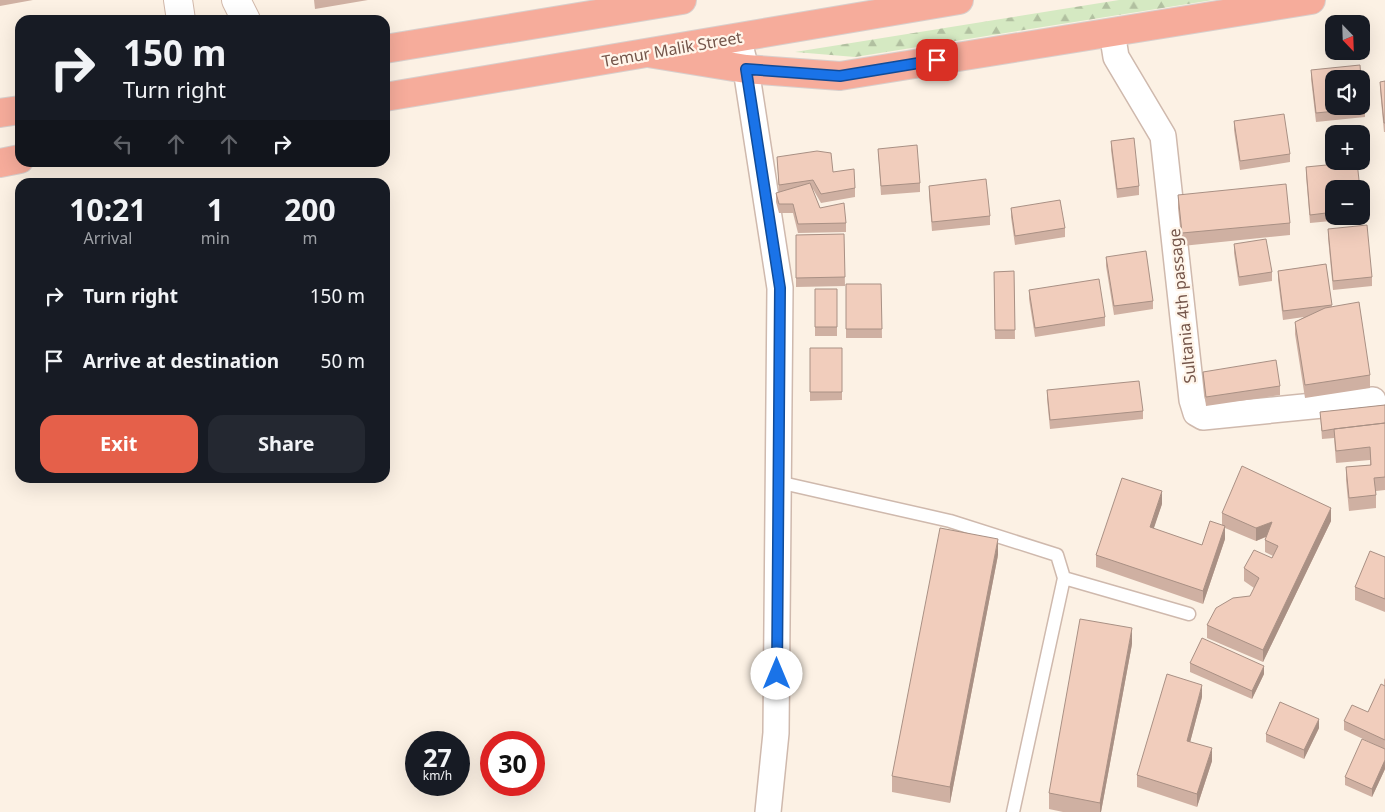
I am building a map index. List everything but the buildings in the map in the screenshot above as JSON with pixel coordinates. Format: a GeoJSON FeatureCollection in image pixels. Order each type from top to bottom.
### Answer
{"type":"FeatureCollection","features":[{"type":"Feature","properties":{"kind":"highway"},"geometry":{"type":"LineString","coordinates":[[390,48],[682,0]]}},
{"type":"Feature","properties":{"kind":"highway","name":"Temur Malik Street"},"geometry":{"type":"LineString","coordinates":[[390,96],[959,0]]}},
{"type":"Feature","properties":{"kind":"highway"},"geometry":{"type":"LineString","coordinates":[[648,53],[746,69],[840,76],[1310,0]]}},
{"type":"Feature","properties":{"kind":"highway"},"geometry":{"type":"LineString","coordinates":[[0,113],[15,111]]}},
{"type":"Feature","properties":{"kind":"highway"},"geometry":{"type":"LineString","coordinates":[[0,163],[15,161]]}},
{"type":"Feature","properties":{"kind":"main road"},"geometry":{"type":"LineString","coordinates":[[178,0],[180,15]]}},
{"type":"Feature","properties":{"kind":"main road"},"geometry":{"type":"LineString","coordinates":[[236,0],[244,15]]}},
{"type":"Feature","properties":{"kind":"street","name":"Sultania 4th passage"},"geometry":{"type":"LineString","coordinates":[[1112,32],[1116,57],[1163,136],[1192,400],[1196,413],[1203,417],[1373,400]]}},
{"type":"Feature","properties":{"kind":"street"},"geometry":{"type":"LineString","coordinates":[[738,37],[746,69],[780,288],[776,733],[768,812]]}},
{"type":"Feature","properties":{"kind":"lane"},"geometry":{"type":"LineString","coordinates":[[778,482],[950,521],[1057,555],[1064,578],[1012,812]]}},
{"type":"Feature","properties":{"kind":"lane"},"geometry":{"type":"LineString","coordinates":[[1064,578],[1189,614]]}},
{"type":"Feature","properties":{"kind":"green space"},"geometry":{"type":"Polygon","coordinates":[[[1119,0],[1213,0],[855,57],[795,52],[1119,0]]]}},
{"type":"Feature","properties":{"kind":"route"},"geometry":{"type":"LineString","coordinates":[[777,674],[780,288],[746,69],[840,76],[937,60]]}}]}
